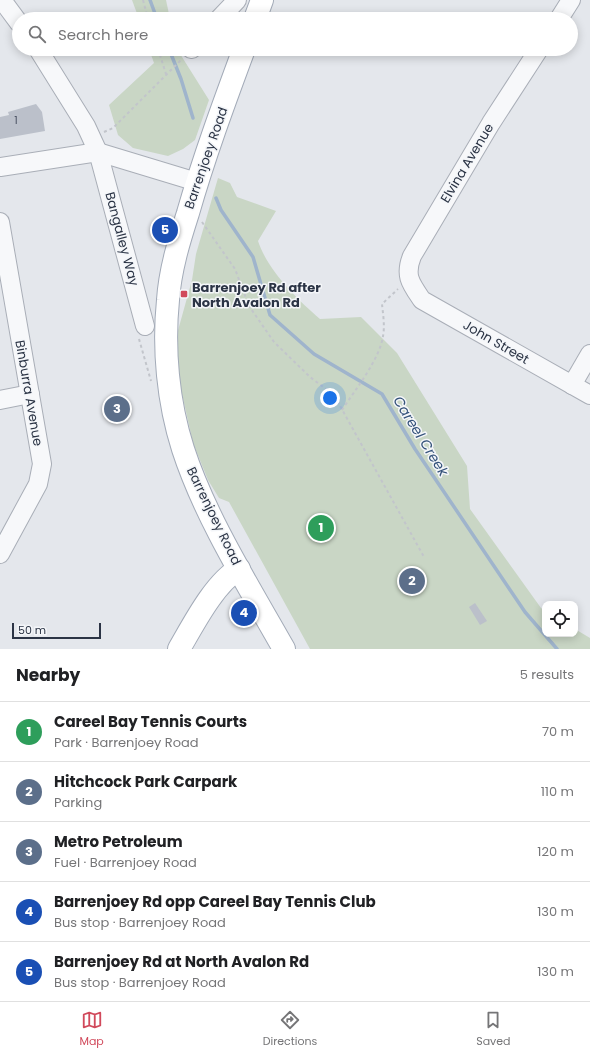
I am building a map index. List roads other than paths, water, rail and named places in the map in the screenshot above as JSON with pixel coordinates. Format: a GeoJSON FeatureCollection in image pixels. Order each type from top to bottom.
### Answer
{"type":"FeatureCollection","features":[{"type":"Feature","properties":{"kind":"main road"},"geometry":{"type":"LineString","coordinates":[[258,12],[262,0]]}},
{"type":"Feature","properties":{"kind":"main road","name":"Barrenjoey Road"},"geometry":{"type":"LineString","coordinates":[[242,56],[197,182],[175,256],[168,300],[166,349],[171,393],[183,448],[188,462],[201,495],[284,649]]}},
{"type":"Feature","properties":{"kind":"main road"},"geometry":{"type":"LineString","coordinates":[[179,649],[220,586],[230,574],[240,569]]}},
{"type":"Feature","properties":{"kind":"street"},"geometry":{"type":"LineString","coordinates":[[2,0],[12,14]]}},
{"type":"Feature","properties":{"kind":"street"},"geometry":{"type":"LineString","coordinates":[[226,12],[237,0]]}},
{"type":"Feature","properties":{"kind":"street"},"geometry":{"type":"LineString","coordinates":[[563,12],[571,0]]}},
{"type":"Feature","properties":{"kind":"street","name":"Bangalley Way"},"geometry":{"type":"LineString","coordinates":[[42,56],[95,145],[145,326]]}},
{"type":"Feature","properties":{"kind":"street","name":"Elvina Avenue"},"geometry":{"type":"LineString","coordinates":[[409,280],[408,265],[412,256],[492,123],[535,56]]}},
{"type":"Feature","properties":{"kind":"street"},"geometry":{"type":"LineString","coordinates":[[0,167],[95,145],[197,182]]}},
{"type":"Feature","properties":{"kind":"street","name":"Binburra Avenue"},"geometry":{"type":"LineString","coordinates":[[0,222],[42,464],[38,484],[0,554]]}},
{"type":"Feature","properties":{"kind":"street","name":"John Street"},"geometry":{"type":"LineString","coordinates":[[409,280],[422,300],[590,395]]}},
{"type":"Feature","properties":{"kind":"street"},"geometry":{"type":"LineString","coordinates":[[572,385],[590,354]]}},
{"type":"Feature","properties":{"kind":"street"},"geometry":{"type":"LineString","coordinates":[[0,400],[30,394]]}},
{"type":"Feature","properties":{"kind":"waterway","name":"Careel Creek"},"geometry":{"type":"LineString","coordinates":[[150,0],[154,12]]}},
{"type":"Feature","properties":{"kind":"waterway","name":"Careel Creek"},"geometry":{"type":"LineString","coordinates":[[172,56],[181,79],[193,118]]}},
{"type":"Feature","properties":{"kind":"waterway","name":"Careel Creek"},"geometry":{"type":"LineString","coordinates":[[216,198],[221,210],[253,257],[270,315],[314,354],[382,394],[415,449],[525,612],[557,649]]}},
{"type":"Feature","properties":{"kind":"place","name":"Barrenjoey Rd at North Avalon Rd"},"geometry":{"type":"Point","coordinates":[165,230]}},
{"type":"Feature","properties":{"kind":"place","name":"Barrenjoey Rd after North Avalon Rd"},"geometry":{"type":"Point","coordinates":[184,294]}},
{"type":"Feature","properties":{"kind":"place","name":"Metro Petroleum"},"geometry":{"type":"Point","coordinates":[117,409]}},
{"type":"Feature","properties":{"kind":"place","name":"Careel Bay Tennis Courts"},"geometry":{"type":"Point","coordinates":[321,528]}},
{"type":"Feature","properties":{"kind":"place","name":"Hitchcock Park Carpark"},"geometry":{"type":"Point","coordinates":[412,581]}},
{"type":"Feature","properties":{"kind":"place","name":"Barrenjoey Rd opp Careel Bay Tennis Club"},"geometry":{"type":"Point","coordinates":[244,613]}}]}
